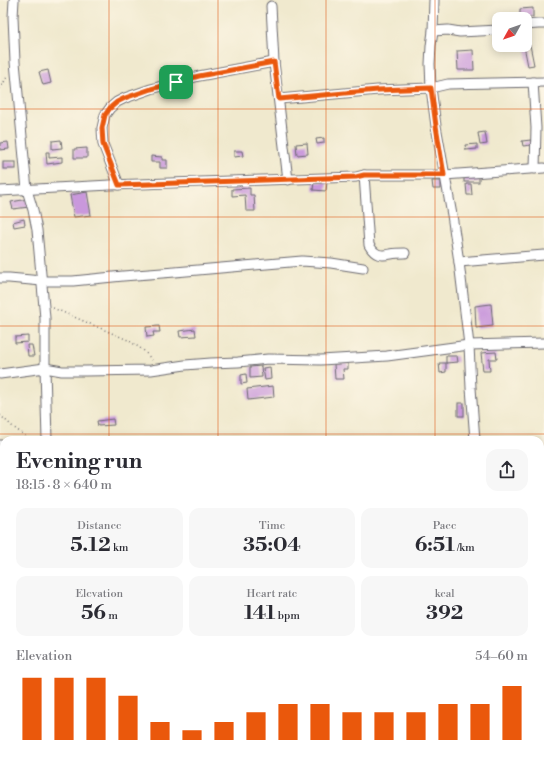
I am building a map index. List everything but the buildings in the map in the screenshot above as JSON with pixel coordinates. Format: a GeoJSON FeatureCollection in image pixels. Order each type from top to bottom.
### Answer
{"type":"FeatureCollection","features":[{"type":"Feature","properties":{"kind":"street"},"geometry":{"type":"LineString","coordinates":[[14,0],[13,17],[15,62],[27,190],[34,210],[37,230],[45,318],[44,368],[47,436]]}},
{"type":"Feature","properties":{"kind":"street"},"geometry":{"type":"LineString","coordinates":[[434,0],[430,64],[431,88],[459,262],[469,345],[475,436]]}},
{"type":"Feature","properties":{"kind":"street"},"geometry":{"type":"LineString","coordinates":[[271,6],[274,62],[288,180]]}},
{"type":"Feature","properties":{"kind":"street"},"geometry":{"type":"LineString","coordinates":[[532,24],[544,24]]}},
{"type":"Feature","properties":{"kind":"street"},"geometry":{"type":"LineString","coordinates":[[433,31],[448,30],[460,32],[492,30]]}},
{"type":"Feature","properties":{"kind":"street"},"geometry":{"type":"LineString","coordinates":[[119,185],[103,144],[102,128],[105,115],[117,102],[151,89],[199,76],[274,62]]}},
{"type":"Feature","properties":{"kind":"street"},"geometry":{"type":"LineString","coordinates":[[0,191],[119,185],[288,180],[356,177],[364,175],[444,175],[540,168],[533,82]]}},
{"type":"Feature","properties":{"kind":"street"},"geometry":{"type":"LineString","coordinates":[[279,99],[378,90],[431,88],[448,84],[544,82]]}},
{"type":"Feature","properties":{"kind":"street"},"geometry":{"type":"LineString","coordinates":[[364,175],[369,245],[378,255],[405,253]]}},
{"type":"Feature","properties":{"kind":"street"},"geometry":{"type":"LineString","coordinates":[[459,262],[544,255]]}},
{"type":"Feature","properties":{"kind":"street"},"geometry":{"type":"LineString","coordinates":[[0,278],[42,281],[73,281],[302,261],[331,263],[363,268]]}},
{"type":"Feature","properties":{"kind":"street"},"geometry":{"type":"LineString","coordinates":[[0,374],[44,368],[62,371],[151,370],[211,363],[268,359],[321,360],[387,356],[469,345],[544,343]]}},
{"type":"Feature","properties":{"kind":"path"},"geometry":{"type":"LineString","coordinates":[[44,305],[128,340],[143,350],[159,369]]}},
{"type":"Feature","properties":{"kind":"path"},"geometry":{"type":"LineString","coordinates":[[0,416],[25,436]]}},
{"type":"Feature","properties":{"kind":"route"},"geometry":{"type":"LineString","coordinates":[[274,62],[279,99],[378,90],[431,88],[444,175],[364,175],[356,177],[119,185],[103,144],[102,128],[105,115],[117,102],[125,98],[176,82],[199,76],[274,62]]}}]}
